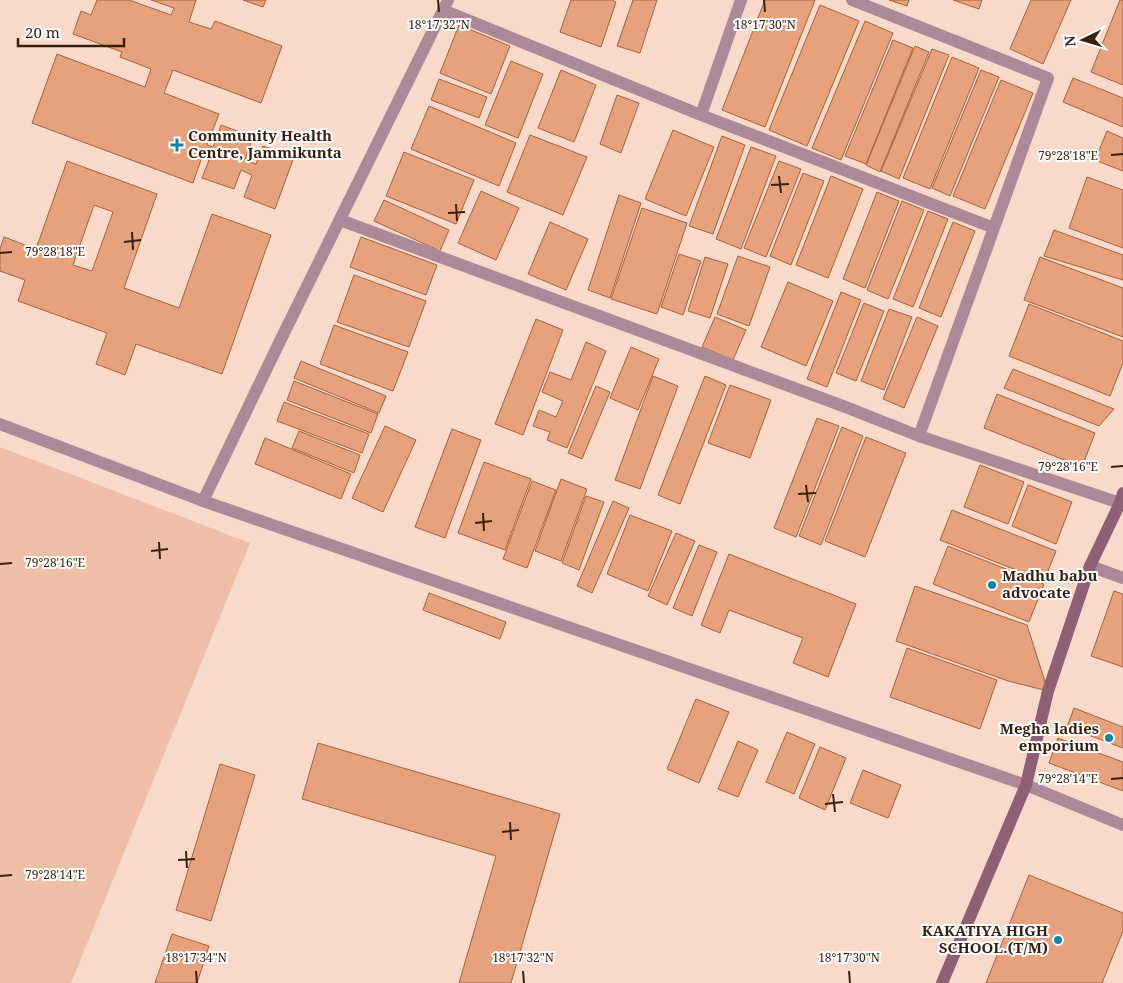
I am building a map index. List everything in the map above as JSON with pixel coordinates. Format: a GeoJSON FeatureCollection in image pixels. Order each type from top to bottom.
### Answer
{"type":"FeatureCollection","features":[{"type":"Feature","properties":{"kind":"main road"},"geometry":{"type":"LineString","coordinates":[[942,983],[1026,785],[1048,691],[1090,566],[1122,498]]}},
{"type":"Feature","properties":{"kind":"street"},"geometry":{"type":"LineString","coordinates":[[701,115],[742,0]]}},
{"type":"Feature","properties":{"kind":"street"},"geometry":{"type":"LineString","coordinates":[[852,0],[1048,78],[919,436]]}},
{"type":"Feature","properties":{"kind":"street"},"geometry":{"type":"LineString","coordinates":[[203,501],[445,5],[701,115],[994,228]]}},
{"type":"Feature","properties":{"kind":"street"},"geometry":{"type":"LineString","coordinates":[[340,220],[919,436],[1122,498]]}},
{"type":"Feature","properties":{"kind":"street"},"geometry":{"type":"LineString","coordinates":[[0,424],[203,501],[1026,785],[1123,825]]}},
{"type":"Feature","properties":{"kind":"street"},"geometry":{"type":"LineString","coordinates":[[1090,566],[1123,578]]}},
{"type":"Feature","properties":{"kind":"shaded area"},"geometry":{"type":"Polygon","coordinates":[[[0,447],[250,543],[71,983],[0,983],[0,447]]]}},
{"type":"Feature","properties":{"kind":"building"},"geometry":{"type":"Polygon","coordinates":[[[97,0],[129,0],[171,15],[174,8],[151,0],[196,0],[189,22],[211,29],[215,21],[282,46],[261,103],[173,70],[164,93],[219,114],[207,145],[213,147],[221,125],[253,137],[245,160],[256,164],[263,146],[294,157],[275,209],[244,197],[252,175],[241,170],[234,189],[202,178],[209,160],[202,157],[193,183],[32,123],[57,54],[145,87],[151,69],[120,57],[122,52],[73,34],[81,11],[91,15],[97,0]]]}},
{"type":"Feature","properties":{"kind":"building"},"geometry":{"type":"Polygon","coordinates":[[[243,0],[266,0],[263,7],[243,0]]]}},
{"type":"Feature","properties":{"kind":"building"},"geometry":{"type":"Polygon","coordinates":[[[571,0],[612,0],[616,2],[601,47],[560,32],[571,0]]]}},
{"type":"Feature","properties":{"kind":"building"},"geometry":{"type":"Polygon","coordinates":[[[633,0],[657,0],[640,53],[617,46],[633,0]]]}},
{"type":"Feature","properties":{"kind":"building"},"geometry":{"type":"Polygon","coordinates":[[[765,0],[815,0],[765,127],[722,110],[765,0]]]}},
{"type":"Feature","properties":{"kind":"building"},"geometry":{"type":"Polygon","coordinates":[[[889,0],[909,0],[907,6],[889,0]]]}},
{"type":"Feature","properties":{"kind":"building"},"geometry":{"type":"Polygon","coordinates":[[[953,0],[982,0],[979,9],[953,0]]]}},
{"type":"Feature","properties":{"kind":"building"},"geometry":{"type":"Polygon","coordinates":[[[1031,0],[1071,0],[1043,64],[1010,49],[1031,0]]]}},
{"type":"Feature","properties":{"kind":"building"},"geometry":{"type":"Polygon","coordinates":[[[1120,0],[1123,0],[1123,85],[1091,72],[1120,0]]]}},
{"type":"Feature","properties":{"kind":"building"},"geometry":{"type":"Polygon","coordinates":[[[820,5],[859,21],[807,146],[769,130],[820,5]]]}},
{"type":"Feature","properties":{"kind":"building"},"geometry":{"type":"Polygon","coordinates":[[[865,21],[893,33],[841,160],[812,148],[865,21]]]}},
{"type":"Feature","properties":{"kind":"building"},"geometry":{"type":"Polygon","coordinates":[[[459,25],[510,46],[491,94],[440,73],[459,25]]]}},
{"type":"Feature","properties":{"kind":"building"},"geometry":{"type":"Polygon","coordinates":[[[893,40],[913,48],[866,164],[845,156],[893,40]]]}},
{"type":"Feature","properties":{"kind":"building"},"geometry":{"type":"Polygon","coordinates":[[[915,46],[929,52],[880,172],[866,165],[915,46]]]}},
{"type":"Feature","properties":{"kind":"building"},"geometry":{"type":"Polygon","coordinates":[[[932,49],[949,55],[899,179],[881,171],[932,49]]]}},
{"type":"Feature","properties":{"kind":"building"},"geometry":{"type":"Polygon","coordinates":[[[952,57],[979,68],[930,189],[903,178],[952,57]]]}},
{"type":"Feature","properties":{"kind":"building"},"geometry":{"type":"Polygon","coordinates":[[[511,61],[543,74],[518,138],[485,125],[511,61]]]}},
{"type":"Feature","properties":{"kind":"building"},"geometry":{"type":"Polygon","coordinates":[[[561,70],[596,85],[574,142],[538,128],[561,70]]]}},
{"type":"Feature","properties":{"kind":"building"},"geometry":{"type":"Polygon","coordinates":[[[981,70],[999,77],[950,196],[932,188],[981,70]]]}},
{"type":"Feature","properties":{"kind":"building"},"geometry":{"type":"Polygon","coordinates":[[[1073,78],[1123,98],[1123,127],[1063,102],[1073,78]]]}},
{"type":"Feature","properties":{"kind":"building"},"geometry":{"type":"Polygon","coordinates":[[[439,79],[487,97],[479,118],[431,100],[439,79]]]}},
{"type":"Feature","properties":{"kind":"building"},"geometry":{"type":"Polygon","coordinates":[[[1001,80],[1033,93],[985,209],[953,196],[1001,80]]]}},
{"type":"Feature","properties":{"kind":"building"},"geometry":{"type":"Polygon","coordinates":[[[617,95],[639,103],[621,153],[600,144],[617,95]]]}},
{"type":"Feature","properties":{"kind":"building"},"geometry":{"type":"Polygon","coordinates":[[[429,106],[516,143],[499,186],[411,149],[429,106]]]}},
{"type":"Feature","properties":{"kind":"building"},"geometry":{"type":"Polygon","coordinates":[[[673,130],[714,147],[686,216],[645,199],[673,130]]]}},
{"type":"Feature","properties":{"kind":"building"},"geometry":{"type":"Polygon","coordinates":[[[1107,131],[1123,138],[1123,171],[1095,160],[1107,131]]]}},
{"type":"Feature","properties":{"kind":"building"},"geometry":{"type":"Polygon","coordinates":[[[530,135],[587,157],[563,215],[507,192],[530,135]]]}},
{"type":"Feature","properties":{"kind":"building"},"geometry":{"type":"Polygon","coordinates":[[[722,136],[745,145],[713,234],[689,226],[722,136]]]}},
{"type":"Feature","properties":{"kind":"building"},"geometry":{"type":"Polygon","coordinates":[[[751,147],[776,156],[741,249],[716,239],[751,147]]]}},
{"type":"Feature","properties":{"kind":"building"},"geometry":{"type":"Polygon","coordinates":[[[404,152],[474,180],[456,224],[386,196],[404,152]]]}},
{"type":"Feature","properties":{"kind":"building"},"geometry":{"type":"Polygon","coordinates":[[[67,161],[157,194],[124,288],[179,308],[212,214],[271,235],[222,374],[136,344],[125,375],[96,364],[107,333],[18,301],[25,280],[0,271],[0,249],[4,237],[36,249],[67,161]],[[94,205],[73,265],[92,271],[113,212],[94,205]]]}},
{"type":"Feature","properties":{"kind":"building"},"geometry":{"type":"Polygon","coordinates":[[[779,161],[801,169],[766,257],[744,248],[779,161]]]}},
{"type":"Feature","properties":{"kind":"building"},"geometry":{"type":"Polygon","coordinates":[[[803,173],[824,181],[791,265],[770,256],[803,173]]]}},
{"type":"Feature","properties":{"kind":"building"},"geometry":{"type":"Polygon","coordinates":[[[831,176],[863,189],[828,278],[796,265],[831,176]]]}},
{"type":"Feature","properties":{"kind":"building"},"geometry":{"type":"Polygon","coordinates":[[[1087,177],[1123,190],[1123,248],[1069,228],[1087,177]]]}},
{"type":"Feature","properties":{"kind":"building"},"geometry":{"type":"Polygon","coordinates":[[[481,191],[519,208],[496,260],[458,243],[481,191]]]}},
{"type":"Feature","properties":{"kind":"building"},"geometry":{"type":"Polygon","coordinates":[[[877,192],[899,201],[865,288],[843,279],[877,192]]]}},
{"type":"Feature","properties":{"kind":"building"},"geometry":{"type":"Polygon","coordinates":[[[619,195],[641,203],[610,298],[588,290],[619,195]]]}},
{"type":"Feature","properties":{"kind":"building"},"geometry":{"type":"Polygon","coordinates":[[[384,200],[449,230],[440,251],[374,221],[384,200]]]}},
{"type":"Feature","properties":{"kind":"building"},"geometry":{"type":"Polygon","coordinates":[[[902,201],[924,210],[888,299],[867,290],[902,201]]]}},
{"type":"Feature","properties":{"kind":"building"},"geometry":{"type":"Polygon","coordinates":[[[642,208],[687,223],[657,314],[611,299],[642,208]]]}},
{"type":"Feature","properties":{"kind":"building"},"geometry":{"type":"Polygon","coordinates":[[[928,211],[948,219],[913,307],[893,299],[928,211]]]}},
{"type":"Feature","properties":{"kind":"building"},"geometry":{"type":"Polygon","coordinates":[[[550,222],[588,239],[566,290],[528,274],[550,222]]]}},
{"type":"Feature","properties":{"kind":"building"},"geometry":{"type":"Polygon","coordinates":[[[953,222],[975,231],[941,317],[919,308],[953,222]]]}},
{"type":"Feature","properties":{"kind":"building"},"geometry":{"type":"Polygon","coordinates":[[[1054,230],[1123,255],[1123,280],[1044,256],[1054,230]]]}},
{"type":"Feature","properties":{"kind":"building"},"geometry":{"type":"Polygon","coordinates":[[[361,237],[437,265],[426,295],[350,267],[361,237]]]}},
{"type":"Feature","properties":{"kind":"building"},"geometry":{"type":"Polygon","coordinates":[[[679,254],[701,261],[683,315],[661,307],[679,254]]]}},
{"type":"Feature","properties":{"kind":"building"},"geometry":{"type":"Polygon","coordinates":[[[738,256],[770,267],[749,326],[717,314],[738,256]]]}},
{"type":"Feature","properties":{"kind":"building"},"geometry":{"type":"Polygon","coordinates":[[[705,257],[728,264],[710,318],[688,311],[705,257]]]}},
{"type":"Feature","properties":{"kind":"building"},"geometry":{"type":"Polygon","coordinates":[[[1040,257],[1123,288],[1123,337],[1024,300],[1040,257]]]}},
{"type":"Feature","properties":{"kind":"building"},"geometry":{"type":"Polygon","coordinates":[[[354,275],[426,301],[409,347],[337,322],[354,275]]]}},
{"type":"Feature","properties":{"kind":"building"},"geometry":{"type":"Polygon","coordinates":[[[788,282],[833,301],[806,366],[761,347],[788,282]]]}},
{"type":"Feature","properties":{"kind":"building"},"geometry":{"type":"Polygon","coordinates":[[[841,292],[861,300],[827,387],[807,379],[841,292]]]}},
{"type":"Feature","properties":{"kind":"building"},"geometry":{"type":"Polygon","coordinates":[[[864,303],[884,311],[856,381],[836,373],[864,303]]]}},
{"type":"Feature","properties":{"kind":"building"},"geometry":{"type":"Polygon","coordinates":[[[1029,304],[1123,341],[1123,363],[1110,396],[1009,356],[1029,304]]]}},
{"type":"Feature","properties":{"kind":"building"},"geometry":{"type":"Polygon","coordinates":[[[889,309],[912,317],[884,390],[861,381],[889,309]]]}},
{"type":"Feature","properties":{"kind":"building"},"geometry":{"type":"Polygon","coordinates":[[[715,317],[746,330],[733,360],[702,347],[715,317]]]}},
{"type":"Feature","properties":{"kind":"building"},"geometry":{"type":"Polygon","coordinates":[[[917,317],[938,326],[904,408],[883,399],[917,317]]]}},
{"type":"Feature","properties":{"kind":"building"},"geometry":{"type":"Polygon","coordinates":[[[536,319],[563,330],[523,435],[495,424],[536,319]]]}},
{"type":"Feature","properties":{"kind":"building"},"geometry":{"type":"Polygon","coordinates":[[[334,325],[408,352],[393,391],[320,364],[334,325]]]}},
{"type":"Feature","properties":{"kind":"building"},"geometry":{"type":"Polygon","coordinates":[[[586,342],[606,351],[567,448],[547,440],[550,432],[533,426],[539,410],[556,417],[563,401],[542,392],[550,372],[571,380],[586,342]]]}},
{"type":"Feature","properties":{"kind":"building"},"geometry":{"type":"Polygon","coordinates":[[[631,347],[659,359],[638,410],[610,398],[631,347]]]}},
{"type":"Feature","properties":{"kind":"building"},"geometry":{"type":"Polygon","coordinates":[[[301,361],[386,396],[379,413],[294,378],[301,361]]]}},
{"type":"Feature","properties":{"kind":"building"},"geometry":{"type":"Polygon","coordinates":[[[1013,369],[1114,409],[1099,426],[1004,388],[1013,369]]]}},
{"type":"Feature","properties":{"kind":"building"},"geometry":{"type":"Polygon","coordinates":[[[653,376],[678,386],[640,489],[615,480],[653,376]]]}},
{"type":"Feature","properties":{"kind":"building"},"geometry":{"type":"Polygon","coordinates":[[[705,376],[726,385],[680,504],[658,495],[705,376]]]}},
{"type":"Feature","properties":{"kind":"building"},"geometry":{"type":"Polygon","coordinates":[[[294,381],[378,414],[371,433],[287,400],[294,381]]]}},
{"type":"Feature","properties":{"kind":"building"},"geometry":{"type":"Polygon","coordinates":[[[730,385],[771,400],[750,458],[708,443],[730,385]]]}},
{"type":"Feature","properties":{"kind":"building"},"geometry":{"type":"Polygon","coordinates":[[[596,386],[610,392],[582,459],[568,453],[596,386]]]}},
{"type":"Feature","properties":{"kind":"building"},"geometry":{"type":"Polygon","coordinates":[[[997,394],[1095,433],[1082,467],[984,428],[997,394]]]}},
{"type":"Feature","properties":{"kind":"building"},"geometry":{"type":"Polygon","coordinates":[[[284,402],[369,434],[362,453],[277,421],[284,402]]]}},
{"type":"Feature","properties":{"kind":"building"},"geometry":{"type":"Polygon","coordinates":[[[817,418],[839,426],[796,537],[774,528],[817,418]]]}},
{"type":"Feature","properties":{"kind":"building"},"geometry":{"type":"Polygon","coordinates":[[[385,426],[416,440],[383,512],[352,498],[385,426]]]}},
{"type":"Feature","properties":{"kind":"building"},"geometry":{"type":"Polygon","coordinates":[[[842,427],[863,436],[821,545],[799,536],[842,427]]]}},
{"type":"Feature","properties":{"kind":"building"},"geometry":{"type":"Polygon","coordinates":[[[452,429],[481,440],[445,538],[415,527],[452,429]]]}},
{"type":"Feature","properties":{"kind":"building"},"geometry":{"type":"Polygon","coordinates":[[[299,431],[360,455],[354,473],[292,448],[299,431]]]}},
{"type":"Feature","properties":{"kind":"building"},"geometry":{"type":"Polygon","coordinates":[[[866,437],[906,453],[865,557],[825,541],[866,437]]]}},
{"type":"Feature","properties":{"kind":"building"},"geometry":{"type":"Polygon","coordinates":[[[265,438],[351,474],[341,499],[255,464],[265,438]]]}},
{"type":"Feature","properties":{"kind":"building"},"geometry":{"type":"Polygon","coordinates":[[[484,462],[531,479],[505,550],[458,533],[484,462]]]}},
{"type":"Feature","properties":{"kind":"building"},"geometry":{"type":"Polygon","coordinates":[[[980,465],[1024,482],[1008,524],[964,507],[980,465]]]}},
{"type":"Feature","properties":{"kind":"building"},"geometry":{"type":"Polygon","coordinates":[[[561,479],[587,489],[561,561],[535,551],[561,479]]]}},
{"type":"Feature","properties":{"kind":"building"},"geometry":{"type":"Polygon","coordinates":[[[532,481],[556,490],[527,568],[503,559],[532,481]]]}},
{"type":"Feature","properties":{"kind":"building"},"geometry":{"type":"Polygon","coordinates":[[[1028,485],[1072,502],[1056,544],[1012,526],[1028,485]]]}},
{"type":"Feature","properties":{"kind":"building"},"geometry":{"type":"Polygon","coordinates":[[[586,496],[604,502],[579,570],[562,563],[586,496]]]}},
{"type":"Feature","properties":{"kind":"building"},"geometry":{"type":"Polygon","coordinates":[[[613,501],[629,508],[592,593],[577,586],[613,501]]]}},
{"type":"Feature","properties":{"kind":"building"},"geometry":{"type":"Polygon","coordinates":[[[952,510],[1056,551],[1044,581],[940,540],[952,510]]]}},
{"type":"Feature","properties":{"kind":"building"},"geometry":{"type":"Polygon","coordinates":[[[630,515],[672,531],[648,591],[607,574],[630,515]]]}},
{"type":"Feature","properties":{"kind":"building"},"geometry":{"type":"Polygon","coordinates":[[[676,533],[695,541],[667,605],[648,596],[676,533]]]}},
{"type":"Feature","properties":{"kind":"building"},"geometry":{"type":"Polygon","coordinates":[[[699,545],[717,552],[692,616],[673,608],[699,545]]]}},
{"type":"Feature","properties":{"kind":"building"},"geometry":{"type":"Polygon","coordinates":[[[948,546],[1044,584],[1029,622],[933,584],[948,546]]]}},
{"type":"Feature","properties":{"kind":"building"},"geometry":{"type":"Polygon","coordinates":[[[729,554],[856,604],[828,677],[793,663],[803,638],[729,610],[720,633],[701,625],[729,554]]]}},
{"type":"Feature","properties":{"kind":"building"},"geometry":{"type":"Polygon","coordinates":[[[915,586],[1027,625],[1048,691],[1008,681],[896,641],[915,586]]]}},
{"type":"Feature","properties":{"kind":"building"},"geometry":{"type":"Polygon","coordinates":[[[1114,591],[1123,594],[1123,667],[1091,656],[1114,591]]]}},
{"type":"Feature","properties":{"kind":"building"},"geometry":{"type":"Polygon","coordinates":[[[429,593],[506,622],[500,639],[423,610],[429,593]]]}},
{"type":"Feature","properties":{"kind":"building"},"geometry":{"type":"Polygon","coordinates":[[[907,648],[997,680],[980,729],[890,697],[907,648]]]}},
{"type":"Feature","properties":{"kind":"building"},"geometry":{"type":"Polygon","coordinates":[[[696,699],[729,712],[699,783],[667,769],[696,699]]]}},
{"type":"Feature","properties":{"kind":"building","name":"Megha ladies emporium"},"geometry":{"type":"Polygon","coordinates":[[[1074,708],[1123,727],[1123,748],[1067,727],[1074,708]]]}},
{"type":"Feature","properties":{"kind":"building"},"geometry":{"type":"Polygon","coordinates":[[[787,732],[815,744],[794,794],[766,782],[787,732]]]}},
{"type":"Feature","properties":{"kind":"building"},"geometry":{"type":"Polygon","coordinates":[[[1058,738],[1123,762],[1123,791],[1049,763],[1058,738]]]}},
{"type":"Feature","properties":{"kind":"building"},"geometry":{"type":"Polygon","coordinates":[[[738,741],[758,750],[738,797],[718,789],[738,741]]]}},
{"type":"Feature","properties":{"kind":"building"},"geometry":{"type":"Polygon","coordinates":[[[318,743],[560,814],[511,983],[459,983],[496,856],[302,799],[318,743]]]}},
{"type":"Feature","properties":{"kind":"building"},"geometry":{"type":"Polygon","coordinates":[[[820,747],[846,758],[825,810],[799,798],[820,747]]]}},
{"type":"Feature","properties":{"kind":"building"},"geometry":{"type":"Polygon","coordinates":[[[220,764],[255,775],[211,921],[176,910],[220,764]]]}},
{"type":"Feature","properties":{"kind":"building"},"geometry":{"type":"Polygon","coordinates":[[[863,770],[901,785],[888,818],[850,803],[863,770]]]}},
{"type":"Feature","properties":{"kind":"building","name":"KAKATIYA HIGH SCHOOL.(T/M)"},"geometry":{"type":"Polygon","coordinates":[[[1029,875],[1123,913],[1123,931],[1102,983],[986,983],[1029,875]]]}},
{"type":"Feature","properties":{"kind":"building"},"geometry":{"type":"Polygon","coordinates":[[[172,934],[209,946],[197,983],[155,983],[172,934]]]}},
{"type":"Feature","properties":{"kind":"place","name":"Community Health Centre, Jammikunta"},"geometry":{"type":"Point","coordinates":[177,145]}},
{"type":"Feature","properties":{"kind":"place","name":"Madhu babu advocate"},"geometry":{"type":"Point","coordinates":[992,585]}},
{"type":"Feature","properties":{"kind":"place","name":"Megha ladies emporium"},"geometry":{"type":"Point","coordinates":[1109,738]}},
{"type":"Feature","properties":{"kind":"place","name":"KAKATIYA HIGH SCHOOL.(T/M)"},"geometry":{"type":"Point","coordinates":[1058,940]}}]}
